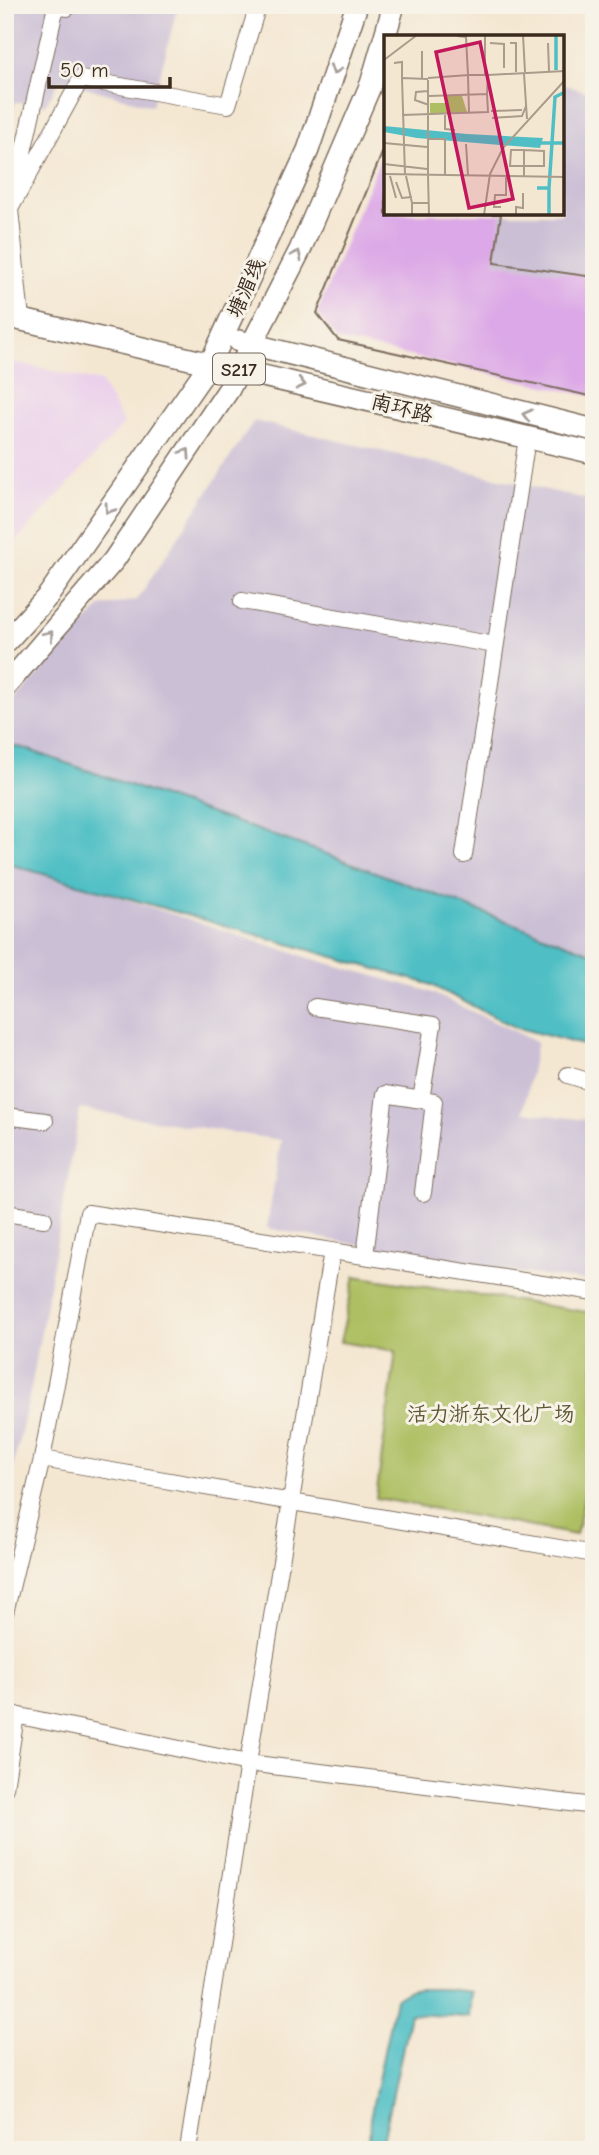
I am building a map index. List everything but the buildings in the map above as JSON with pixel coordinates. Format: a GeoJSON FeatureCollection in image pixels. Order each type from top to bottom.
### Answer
{"type":"FeatureCollection","features":[{"type":"Feature","properties":{"kind":"main road","name":"塘湄线"},"geometry":{"type":"LineString","coordinates":[[5,643],[48,596],[211,362],[308,150],[357,5]]}},
{"type":"Feature","properties":{"kind":"main road","name":"S217"},"geometry":{"type":"LineString","coordinates":[[385,35],[394,5]]}},
{"type":"Feature","properties":{"kind":"main road","name":"S217"},"geometry":{"type":"LineString","coordinates":[[5,687],[114,559],[229,389],[300,250],[371,84],[384,39]]}},
{"type":"Feature","properties":{"kind":"main road","name":"南环路"},"geometry":{"type":"LineString","coordinates":[[13,318],[594,453]]}},
{"type":"Feature","properties":{"kind":"main road","name":"南环路"},"geometry":{"type":"LineString","coordinates":[[223,338],[594,430]]}},
{"type":"Feature","properties":{"kind":"street"},"geometry":{"type":"LineString","coordinates":[[13,318],[11,208],[56,6],[67,8],[68,5]]}},
{"type":"Feature","properties":{"kind":"street"},"geometry":{"type":"LineString","coordinates":[[11,208],[81,79],[228,105],[258,5]]}},
{"type":"Feature","properties":{"kind":"street"},"geometry":{"type":"LineString","coordinates":[[464,855],[527,438]]}},
{"type":"Feature","properties":{"kind":"street"},"geometry":{"type":"LineString","coordinates":[[242,601],[495,645]]}},
{"type":"Feature","properties":{"kind":"street"},"geometry":{"type":"LineString","coordinates":[[315,1007],[433,1025],[421,1100]]}},
{"type":"Feature","properties":{"kind":"street"},"geometry":{"type":"LineString","coordinates":[[568,1075],[594,1083]]}},
{"type":"Feature","properties":{"kind":"street"},"geometry":{"type":"LineString","coordinates":[[365,1256],[385,1094],[434,1102],[422,1193]]}},
{"type":"Feature","properties":{"kind":"street"},"geometry":{"type":"LineString","coordinates":[[5,1116],[45,1121]]}},
{"type":"Feature","properties":{"kind":"street"},"geometry":{"type":"LineString","coordinates":[[5,1213],[44,1219]]}},
{"type":"Feature","properties":{"kind":"street"},"geometry":{"type":"LineString","coordinates":[[5,1613],[42,1459],[88,1213],[594,1292]]}},
{"type":"Feature","properties":{"kind":"street"},"geometry":{"type":"LineString","coordinates":[[188,2150],[332,1251]]}},
{"type":"Feature","properties":{"kind":"street"},"geometry":{"type":"LineString","coordinates":[[42,1459],[594,1554]]}},
{"type":"Feature","properties":{"kind":"street"},"geometry":{"type":"LineString","coordinates":[[5,1788],[10,1714],[248,1763],[594,1806]]}},
{"type":"Feature","properties":{"kind":"shaded area"},"geometry":{"type":"Polygon","coordinates":[[[5,5],[178,5],[152,106],[60,80],[45,105],[15,102],[6,132],[5,154],[5,5]]]}},
{"type":"Feature","properties":{"kind":"shaded area"},"geometry":{"type":"Polygon","coordinates":[[[564,85],[594,94],[594,277],[494,263],[501,215],[564,215],[564,85]]]}},
{"type":"Feature","properties":{"kind":"shaded area"},"geometry":{"type":"Polygon","coordinates":[[[5,360],[101,382],[124,424],[5,553],[5,360]]]}},
{"type":"Feature","properties":{"kind":"shaded area"},"geometry":{"type":"Polygon","coordinates":[[[254,421],[594,501],[594,954],[324,853],[23,748],[5,745],[5,712],[100,607],[137,600],[254,421]]]}},
{"type":"Feature","properties":{"kind":"shaded area"},"geometry":{"type":"Polygon","coordinates":[[[5,863],[19,865],[309,958],[428,991],[537,1042],[523,1112],[594,1121],[594,1282],[491,1269],[267,1228],[281,1140],[80,1109],[32,1383],[5,1504],[5,863]]]}},
{"type":"Feature","properties":{"kind":"green space","name":"活力浙东文化广场"},"geometry":{"type":"Polygon","coordinates":[[[355,1276],[594,1313],[594,1454],[576,1535],[376,1498],[396,1351],[340,1342],[355,1276]]]}},
{"type":"Feature","properties":{"kind":"water"},"geometry":{"type":"Polygon","coordinates":[[[5,745],[23,748],[324,853],[594,954],[594,1048],[515,1027],[429,984],[5,863],[5,745]]]}},
{"type":"Feature","properties":{"kind":"water"},"geometry":{"type":"Polygon","coordinates":[[[411,1989],[471,1992],[469,2017],[410,2014],[381,2150],[360,2150],[369,2143],[370,2118],[395,1999],[411,1989]]]}}]}
